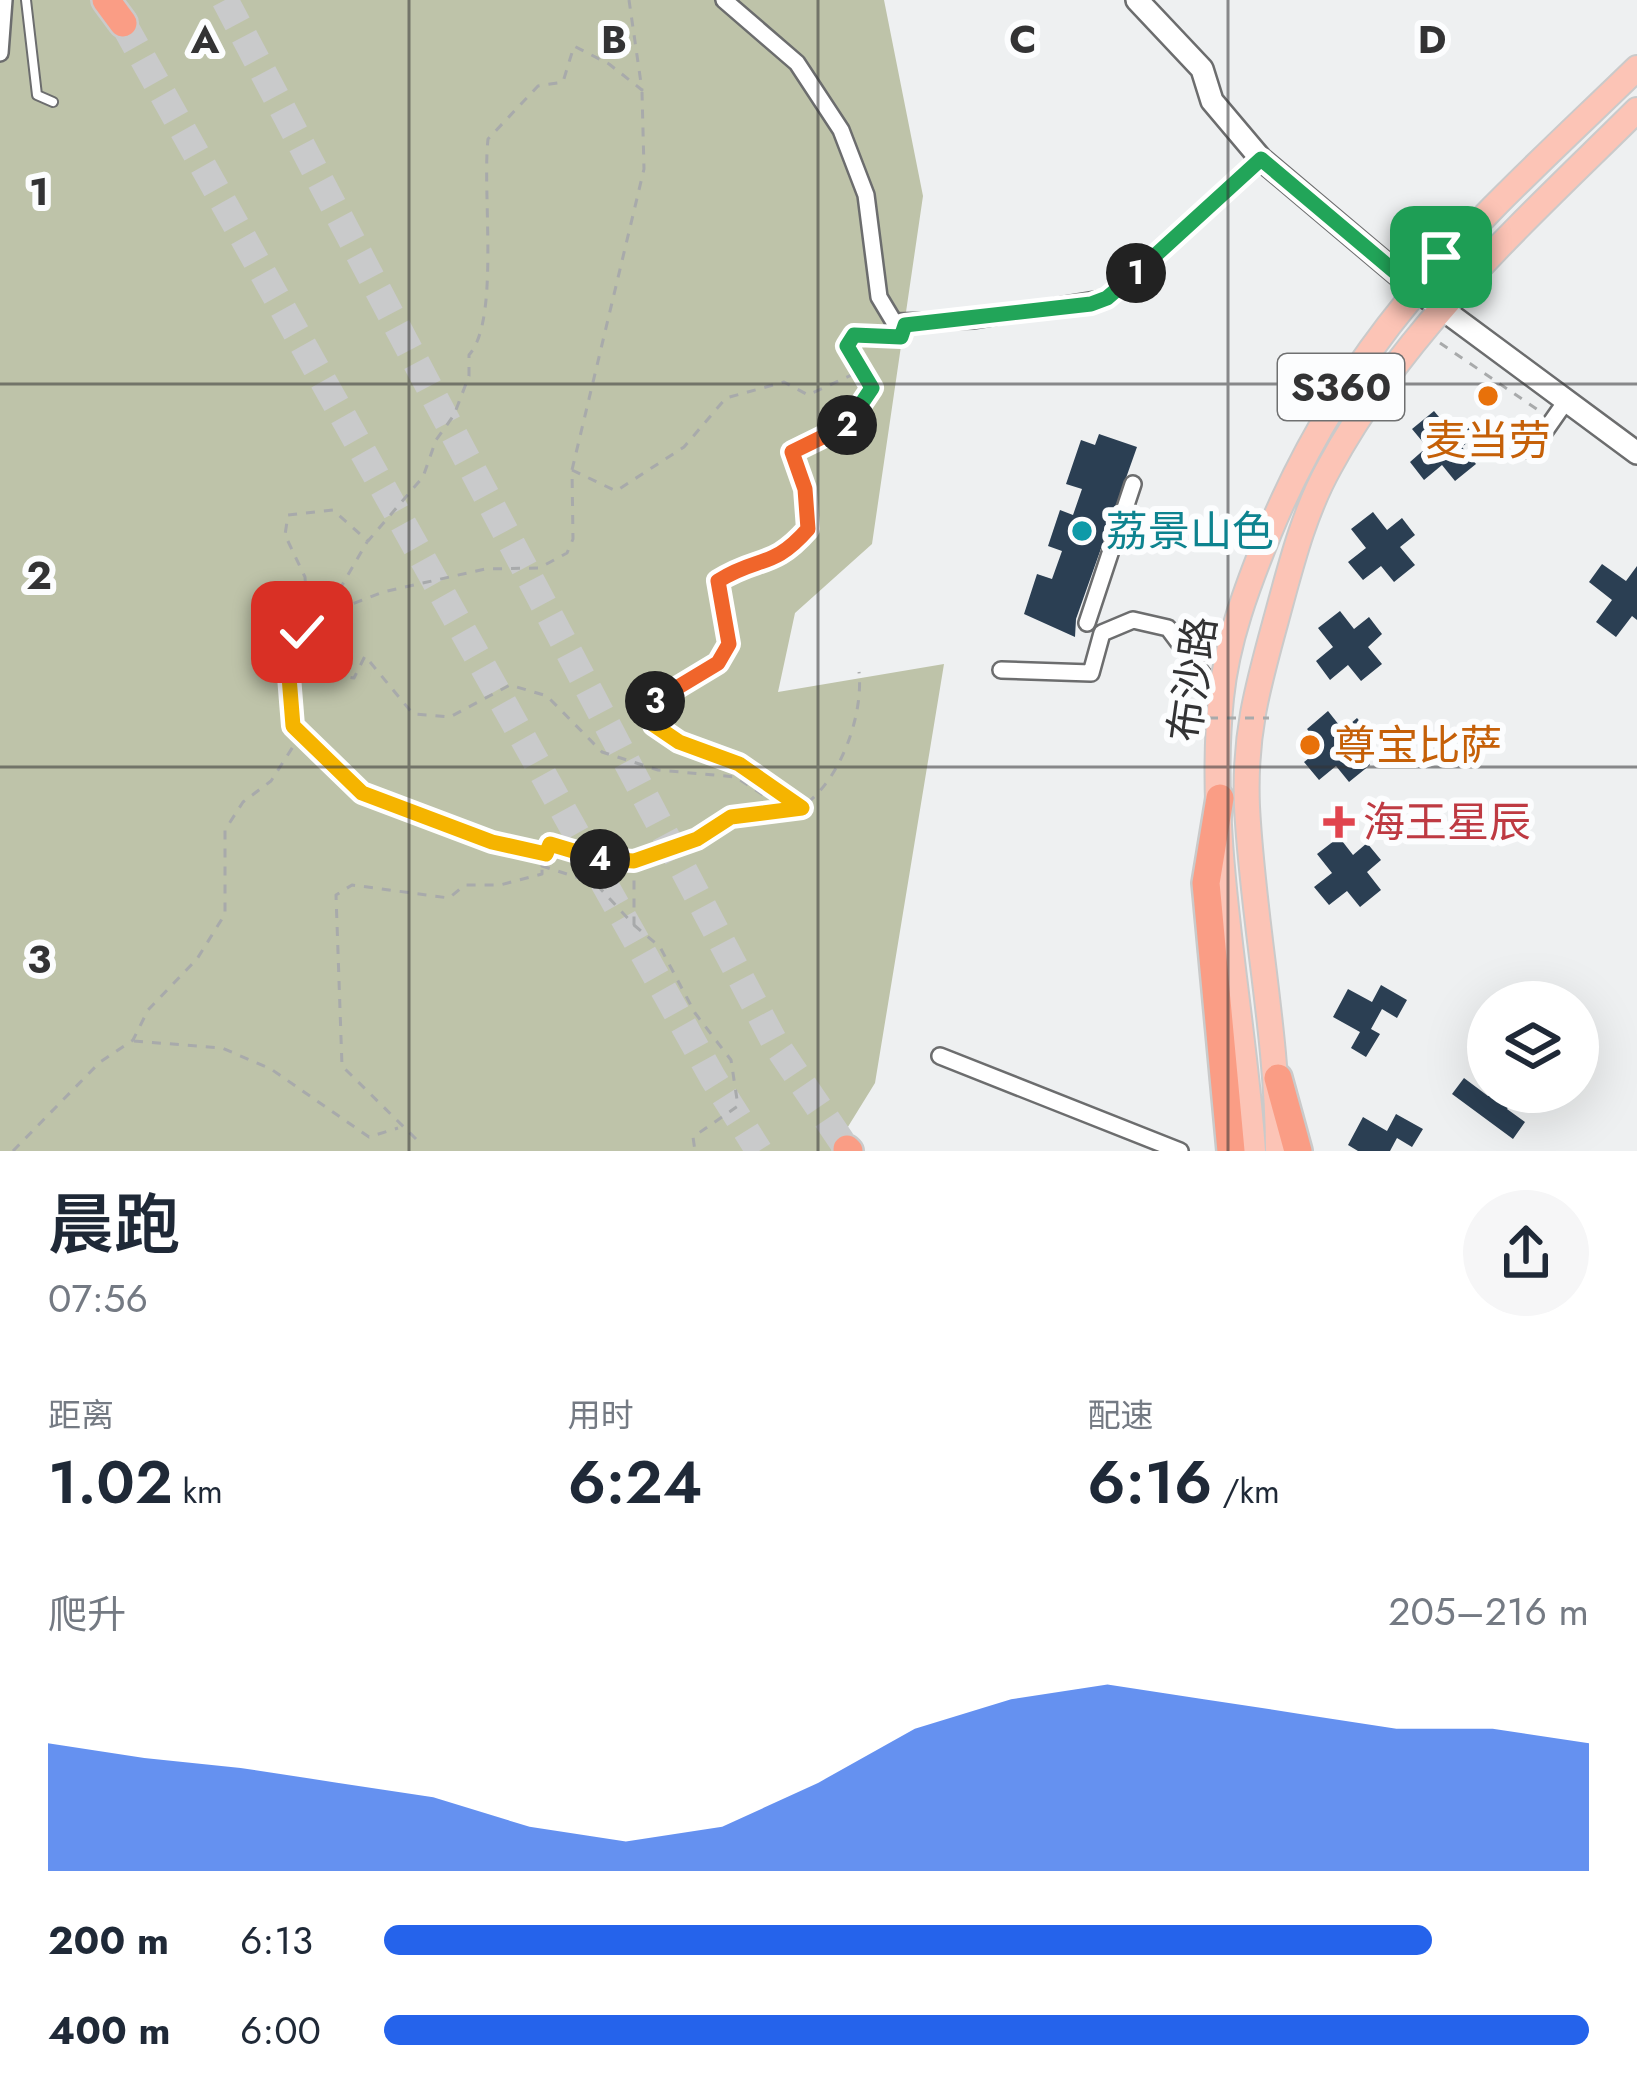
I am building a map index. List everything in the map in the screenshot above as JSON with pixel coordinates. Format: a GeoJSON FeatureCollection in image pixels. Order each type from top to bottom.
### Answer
{"type":"FeatureCollection","features":[{"type":"Feature","properties":{"kind":"highway"},"geometry":{"type":"LineString","coordinates":[[1220,798],[1206,883],[1232,1151]]}},
{"type":"Feature","properties":{"kind":"highway"},"geometry":{"type":"LineString","coordinates":[[1278,1078],[1298,1151]]}},
{"type":"Feature","properties":{"kind":"main road","name":"布沙路"},"geometry":{"type":"LineString","coordinates":[[1252,1151],[1215,708],[1236,617],[1300,456],[1346,380],[1414,288],[1637,68]]}},
{"type":"Feature","properties":{"kind":"main road","name":"布沙路"},"geometry":{"type":"LineString","coordinates":[[1278,1151],[1278,1078],[1247,808],[1248,719],[1296,549],[1327,470],[1372,395],[1442,309],[1637,110]]}},
{"type":"Feature","properties":{"kind":"main road"},"geometry":{"type":"LineString","coordinates":[[1346,380],[1372,395]]}},
{"type":"Feature","properties":{"kind":"street"},"geometry":{"type":"LineString","coordinates":[[0,53],[4,0]]}},
{"type":"Feature","properties":{"kind":"street"},"geometry":{"type":"LineString","coordinates":[[724,0],[796,63],[841,130],[866,195],[884,314],[905,325],[974,320],[1107,298],[1261,159]]}},
{"type":"Feature","properties":{"kind":"street"},"geometry":{"type":"LineString","coordinates":[[1136,0],[1202,69],[1212,101],[1261,159],[1559,410],[1637,453]]}},
{"type":"Feature","properties":{"kind":"street"},"geometry":{"type":"LineString","coordinates":[[1531,451],[1559,410]]}},
{"type":"Feature","properties":{"kind":"street"},"geometry":{"type":"LineString","coordinates":[[1088,623],[1133,484]]}},
{"type":"Feature","properties":{"kind":"street"},"geometry":{"type":"LineString","coordinates":[[1000,670],[1091,673],[1102,633],[1133,620],[1168,628],[1215,708]]}},
{"type":"Feature","properties":{"kind":"street"},"geometry":{"type":"LineString","coordinates":[[940,1056],[1180,1151]]}},
{"type":"Feature","properties":{"kind":"lane"},"geometry":{"type":"LineString","coordinates":[[26,0],[37,95],[53,102]]}},
{"type":"Feature","properties":{"kind":"path"},"geometry":{"type":"LineString","coordinates":[[337,610],[382,592],[485,569],[539,568],[567,553],[573,539],[572,470],[644,169],[642,90],[629,0]]}},
{"type":"Feature","properties":{"kind":"path"},"geometry":{"type":"LineString","coordinates":[[330,606],[368,541],[423,477],[461,396],[469,355],[482,340],[486,322],[482,297],[489,273],[484,242],[488,139],[538,86],[563,82],[574,46],[609,64],[642,90]]}},
{"type":"Feature","properties":{"kind":"path"},"geometry":{"type":"LineString","coordinates":[[802,808],[739,764],[679,742],[654,725],[655,696],[718,663],[729,644],[718,581],[739,568],[782,558],[808,529],[805,489],[792,452],[851,423],[872,388],[847,346],[854,335],[901,337],[905,325]]}},
{"type":"Feature","properties":{"kind":"path"},"geometry":{"type":"LineString","coordinates":[[1424,332],[1559,410]]}},
{"type":"Feature","properties":{"kind":"path"},"geometry":{"type":"LineString","coordinates":[[572,470],[616,490],[684,447],[726,398],[784,382],[808,395],[860,370]]}},
{"type":"Feature","properties":{"kind":"path"},"geometry":{"type":"LineString","coordinates":[[13,1151],[100,1062],[133,1040],[148,1010],[197,959],[225,914],[225,830],[243,802],[271,781],[293,751],[288,664],[307,608],[304,577],[285,535],[288,515],[333,510],[368,541]]}},
{"type":"Feature","properties":{"kind":"path"},"geometry":{"type":"LineString","coordinates":[[313,646],[329,674],[354,678],[365,656],[413,714],[450,717],[510,685],[547,696],[602,752],[658,770],[736,777],[790,813]]}},
{"type":"Feature","properties":{"kind":"path"},"geometry":{"type":"LineString","coordinates":[[416,1139],[342,1066],[335,895],[352,885],[449,898],[465,885],[500,885],[542,874],[550,844],[602,860],[634,861],[697,839],[731,817],[802,808],[836,771],[860,689],[859,673]]}},
{"type":"Feature","properties":{"kind":"path"},"geometry":{"type":"LineString","coordinates":[[1215,708],[1269,718]]}},
{"type":"Feature","properties":{"kind":"path"},"geometry":{"type":"LineString","coordinates":[[293,726],[362,793],[492,842],[546,854]]}},
{"type":"Feature","properties":{"kind":"path"},"geometry":{"type":"LineString","coordinates":[[595,883],[602,860]]}},
{"type":"Feature","properties":{"kind":"path"},"geometry":{"type":"LineString","coordinates":[[634,861],[634,925]]}},
{"type":"Feature","properties":{"kind":"path"},"geometry":{"type":"LineString","coordinates":[[542,866],[595,883],[660,946],[695,1012],[730,1060],[738,1106],[693,1136],[695,1151]]}},
{"type":"Feature","properties":{"kind":"path"},"geometry":{"type":"LineString","coordinates":[[133,1040],[222,1048],[272,1069],[369,1137],[400,1127]]}},
{"type":"Feature","properties":{"kind":"green space"},"geometry":{"type":"Polygon","coordinates":[[[0,0],[884,0],[923,196],[872,544],[795,613],[778,692],[944,664],[875,1083],[833,1151],[0,1151],[0,0]]]}},
{"type":"Feature","properties":{"kind":"building"},"geometry":{"type":"Polygon","coordinates":[[[1434,411],[1449,429],[1463,418],[1476,435],[1462,447],[1476,464],[1455,481],[1442,465],[1424,480],[1410,462],[1427,447],[1412,429],[1434,411]]]}},
{"type":"Feature","properties":{"kind":"building","name":"荔景山色"},"geometry":{"type":"Polygon","coordinates":[[[1099,434],[1137,447],[1076,619],[1075,637],[1024,614],[1037,574],[1052,579],[1062,551],[1048,546],[1060,510],[1073,515],[1082,489],[1066,484],[1081,440],[1095,445],[1099,434]]]}},
{"type":"Feature","properties":{"kind":"building"},"geometry":{"type":"Polygon","coordinates":[[[1373,512],[1387,530],[1402,518],[1415,535],[1400,547],[1415,565],[1394,582],[1381,566],[1363,580],[1348,562],[1366,548],[1351,529],[1373,512]]]}},
{"type":"Feature","properties":{"kind":"building"},"geometry":{"type":"Polygon","coordinates":[[[1602,564],[1626,581],[1637,566],[1637,620],[1632,616],[1616,637],[1596,622],[1612,600],[1589,582],[1602,564]]]}},
{"type":"Feature","properties":{"kind":"building"},"geometry":{"type":"Polygon","coordinates":[[[1340,611],[1354,629],[1369,617],[1382,634],[1368,647],[1382,664],[1361,681],[1348,665],[1330,680],[1316,661],[1333,647],[1318,628],[1340,611]]]}},
{"type":"Feature","properties":{"kind":"building"},"geometry":{"type":"Polygon","coordinates":[[[1328,711],[1343,730],[1357,718],[1371,735],[1356,747],[1370,765],[1349,782],[1336,766],[1319,780],[1304,762],[1322,748],[1307,729],[1328,711]]]}},
{"type":"Feature","properties":{"kind":"building"},"geometry":{"type":"Polygon","coordinates":[[[1339,837],[1353,855],[1367,843],[1381,860],[1367,872],[1381,890],[1360,907],[1347,891],[1329,905],[1314,887],[1332,873],[1317,854],[1339,837]]]}},
{"type":"Feature","properties":{"kind":"building"},"geometry":{"type":"Polygon","coordinates":[[[1381,985],[1407,1000],[1397,1018],[1382,1009],[1371,1029],[1380,1034],[1366,1057],[1351,1048],[1360,1032],[1333,1017],[1348,989],[1372,1002],[1381,985]]]}},
{"type":"Feature","properties":{"kind":"building"},"geometry":{"type":"Polygon","coordinates":[[[1464,1078],[1467,1080],[1467,1105],[1452,1094],[1464,1078]]]}},
{"type":"Feature","properties":{"kind":"building"},"geometry":{"type":"Polygon","coordinates":[[[1478,1113],[1513,1113],[1525,1122],[1513,1139],[1478,1113]]]}},
{"type":"Feature","properties":{"kind":"building"},"geometry":{"type":"Polygon","coordinates":[[[1396,1114],[1423,1129],[1412,1147],[1397,1138],[1390,1151],[1358,1151],[1348,1145],[1363,1117],[1387,1131],[1396,1114]]]}},
{"type":"Feature","properties":{"kind":"tunnel"},"geometry":{"type":"LineString","coordinates":[[225,0],[775,1043],[847,1149]]}},
{"type":"Feature","properties":{"kind":"tunnel"},"geometry":{"type":"LineString","coordinates":[[123,23],[713,1078],[759,1151]]}},
{"type":"Feature","properties":{"kind":"place","name":"麦当劳"},"geometry":{"type":"Point","coordinates":[1488,396]}},
{"type":"Feature","properties":{"kind":"place","name":"荔景山色"},"geometry":{"type":"Point","coordinates":[1082,531]}},
{"type":"Feature","properties":{"kind":"place","name":"尊宝比萨"},"geometry":{"type":"Point","coordinates":[1310,745]}},
{"type":"Feature","properties":{"kind":"place","name":"海王星辰"},"geometry":{"type":"Point","coordinates":[1339,822]}},
{"type":"Feature","properties":{"kind":"route"},"geometry":{"type":"LineString","coordinates":[[302,632],[288,664],[293,726],[362,793],[439,823],[546,854],[550,844],[602,860],[634,861],[697,839],[731,817],[790,813],[802,808],[739,764],[679,742],[654,725],[655,696],[718,663],[729,644],[718,581],[739,568],[782,558],[808,529],[805,489],[792,452],[851,423],[872,388],[847,346],[854,335],[875,332],[901,337],[905,325],[974,320],[1107,298],[1261,159],[1414,288],[1441,257]]}}]}
